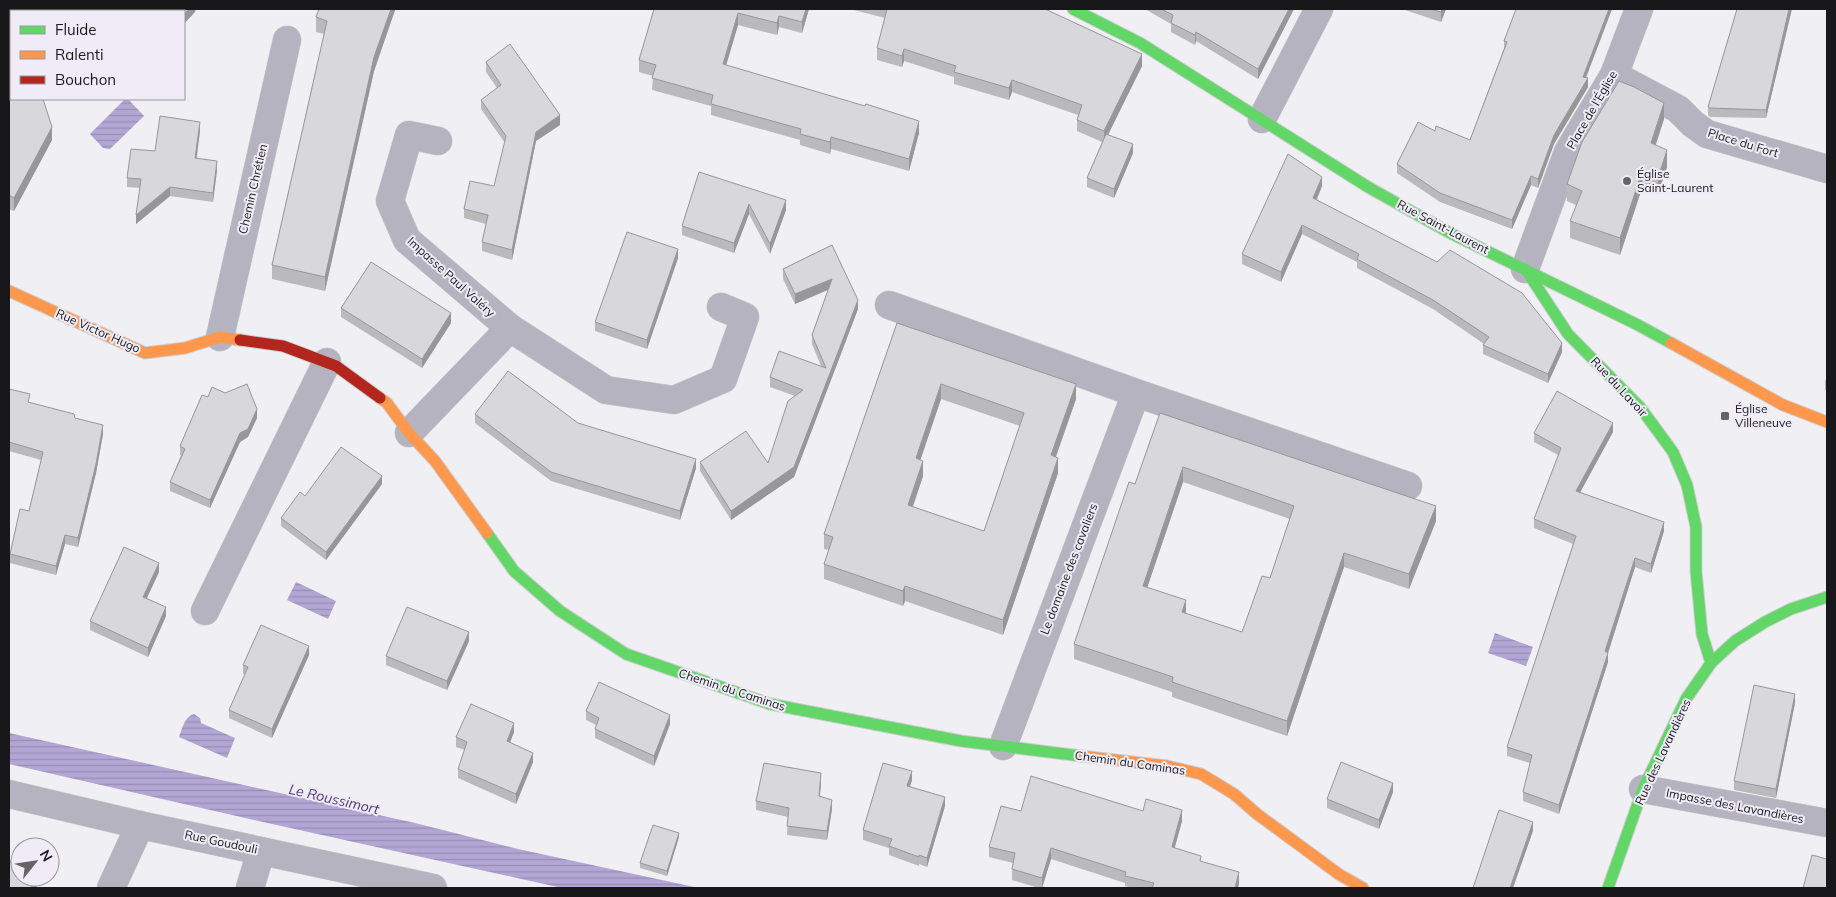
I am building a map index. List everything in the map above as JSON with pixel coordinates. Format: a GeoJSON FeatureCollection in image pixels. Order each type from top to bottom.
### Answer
{"type":"FeatureCollection","features":[{"type":"Feature","properties":{"kind":"street","name":"Rue Saint-Laurent"},"geometry":{"type":"LineString","coordinates":[[1072,9],[1140,43],[1368,187],[1450,233],[1638,325],[1783,405],[1827,422]]}},
{"type":"Feature","properties":{"kind":"street"},"geometry":{"type":"LineString","coordinates":[[1262,119],[1319,9]]}},
{"type":"Feature","properties":{"kind":"street","name":"Place de l'Église"},"geometry":{"type":"LineString","coordinates":[[1525,269],[1568,152],[1614,75],[1639,9]]}},
{"type":"Feature","properties":{"kind":"street","name":"Chemin Chrétien"},"geometry":{"type":"LineString","coordinates":[[220,337],[287,40]]}},
{"type":"Feature","properties":{"kind":"street","name":"Place du Fort"},"geometry":{"type":"LineString","coordinates":[[1614,75],[1678,109],[1693,124],[1707,134],[1827,169]]}},
{"type":"Feature","properties":{"kind":"street","name":"Impasse Paul Valéry"},"geometry":{"type":"LineString","coordinates":[[438,141],[409,135],[390,201],[407,240],[510,328]]}},
{"type":"Feature","properties":{"kind":"street","name":"Rue du Lavoir"},"geometry":{"type":"LineString","coordinates":[[1525,269],[1568,334],[1640,407],[1673,452],[1687,486],[1696,527],[1696,571],[1702,634],[1711,663]]}},
{"type":"Feature","properties":{"kind":"street","name":"Rue Victor Hugo"},"geometry":{"type":"LineString","coordinates":[[9,291],[145,353],[185,348],[220,337]]}},
{"type":"Feature","properties":{"kind":"street"},"geometry":{"type":"LineString","coordinates":[[890,304],[1136,393],[1408,486]]}},
{"type":"Feature","properties":{"kind":"street"},"geometry":{"type":"LineString","coordinates":[[409,432],[510,328],[606,390],[674,400],[723,379],[745,317],[721,306]]}},
{"type":"Feature","properties":{"kind":"street","name":"Chemin du Caminas"},"geometry":{"type":"LineString","coordinates":[[220,337],[283,346],[327,362],[336,366],[387,403],[409,432],[435,461],[514,571],[560,611],[626,654],[770,704],[961,741],[1167,766],[1201,774],[1234,794],[1257,814],[1340,875],[1363,888]]}},
{"type":"Feature","properties":{"kind":"street"},"geometry":{"type":"LineString","coordinates":[[206,611],[327,362]]}},
{"type":"Feature","properties":{"kind":"street","name":"Le domaine des cavaliers"},"geometry":{"type":"LineString","coordinates":[[1003,746],[1136,393]]}},
{"type":"Feature","properties":{"kind":"street","name":"Rue des Lavandières"},"geometry":{"type":"LineString","coordinates":[[1608,888],[1643,789],[1686,699],[1711,663],[1735,641],[1765,622],[1791,609],[1827,597]]}},
{"type":"Feature","properties":{"kind":"street","name":"Impasse des Lavandières"},"geometry":{"type":"LineString","coordinates":[[1643,789],[1827,823]]}},
{"type":"Feature","properties":{"kind":"street","name":"Rue Goudouli"},"geometry":{"type":"LineString","coordinates":[[9,794],[140,825],[433,888]]}},
{"type":"Feature","properties":{"kind":"street"},"geometry":{"type":"LineString","coordinates":[[111,888],[140,825]]}},
{"type":"Feature","properties":{"kind":"street"},"geometry":{"type":"LineString","coordinates":[[250,888],[261,851]]}},
{"type":"Feature","properties":{"kind":"shaded area"},"geometry":{"type":"Polygon","coordinates":[[[124,100],[129,100],[144,116],[110,149],[103,148],[90,134],[124,100]]]}},
{"type":"Feature","properties":{"kind":"shaded area"},"geometry":{"type":"Polygon","coordinates":[[[296,582],[336,601],[328,619],[287,600],[296,582]]]}},
{"type":"Feature","properties":{"kind":"shaded area"},"geometry":{"type":"Polygon","coordinates":[[[1495,633],[1533,647],[1526,666],[1488,653],[1495,633]]]}},
{"type":"Feature","properties":{"kind":"shaded area"},"geometry":{"type":"Polygon","coordinates":[[[194,714],[200,718],[201,723],[235,738],[227,758],[179,737],[186,720],[194,714]]]}},
{"type":"Feature","properties":{"kind":"shaded area"},"geometry":{"type":"Polygon","coordinates":[[[9,733],[415,823],[518,849],[699,888],[562,888],[254,820],[9,764],[9,733]]]}},
{"type":"Feature","properties":{"kind":"building"},"geometry":{"type":"Polygon","coordinates":[[[189,9],[185,13],[185,10],[158,10],[189,9]]]}},
{"type":"Feature","properties":{"kind":"building"},"geometry":{"type":"Polygon","coordinates":[[[319,9],[391,9],[374,57],[325,277],[272,265],[327,21],[316,17],[319,9]]]}},
{"type":"Feature","properties":{"kind":"building"},"geometry":{"type":"Polygon","coordinates":[[[654,9],[806,9],[802,22],[779,16],[777,23],[738,13],[723,64],[865,106],[866,104],[919,121],[909,159],[831,137],[830,142],[800,134],[801,129],[711,104],[713,95],[652,78],[656,65],[639,60],[654,9]]]}},
{"type":"Feature","properties":{"kind":"building"},"geometry":{"type":"Polygon","coordinates":[[[887,9],[1045,9],[1142,54],[1104,131],[1077,120],[1082,105],[1012,80],[1009,88],[954,72],[956,66],[904,49],[902,56],[877,48],[887,9]]]}},
{"type":"Feature","properties":{"kind":"building"},"geometry":{"type":"Polygon","coordinates":[[[1161,9],[1289,9],[1258,69],[1196,32],[1195,35],[1171,23],[1173,15],[1161,9]]]}},
{"type":"Feature","properties":{"kind":"building"},"geometry":{"type":"Polygon","coordinates":[[[1430,9],[1442,9],[1441,12],[1430,9]]]}},
{"type":"Feature","properties":{"kind":"building"},"geometry":{"type":"Polygon","coordinates":[[[1516,9],[1609,9],[1583,77],[1588,78],[1554,135],[1538,179],[1531,176],[1512,220],[1440,193],[1397,164],[1418,122],[1435,131],[1436,126],[1470,140],[1507,42],[1504,41],[1516,9]]]}},
{"type":"Feature","properties":{"kind":"building"},"geometry":{"type":"Polygon","coordinates":[[[1737,9],[1789,9],[1766,110],[1708,107],[1737,9]]]}},
{"type":"Feature","properties":{"kind":"building"},"geometry":{"type":"Polygon","coordinates":[[[510,44],[560,115],[536,132],[512,250],[482,242],[488,215],[464,209],[470,181],[494,186],[506,136],[481,100],[501,85],[486,62],[510,44]]]}},
{"type":"Feature","properties":{"kind":"building"},"geometry":{"type":"Polygon","coordinates":[[[9,76],[10,100],[43,100],[52,127],[14,198],[9,195],[9,76]]]}},
{"type":"Feature","properties":{"kind":"building","name":"Église Saint-Laurent"},"geometry":{"type":"Polygon","coordinates":[[[1619,81],[1664,103],[1651,143],[1667,150],[1658,178],[1642,172],[1620,238],[1570,221],[1582,191],[1567,184],[1582,142],[1619,81]]]}},
{"type":"Feature","properties":{"kind":"building"},"geometry":{"type":"Polygon","coordinates":[[[160,116],[200,122],[195,158],[217,161],[213,193],[170,187],[136,215],[141,179],[127,178],[131,149],[155,151],[160,116]]]}},
{"type":"Feature","properties":{"kind":"building"},"geometry":{"type":"Polygon","coordinates":[[[1106,134],[1133,144],[1114,189],[1087,178],[1106,134]]]}},
{"type":"Feature","properties":{"kind":"building"},"geometry":{"type":"Polygon","coordinates":[[[1288,154],[1322,177],[1313,198],[1437,262],[1450,250],[1522,293],[1562,343],[1548,374],[1483,345],[1489,337],[1433,300],[1357,259],[1359,254],[1302,225],[1281,272],[1242,254],[1288,154]]]}},
{"type":"Feature","properties":{"kind":"building"},"geometry":{"type":"Polygon","coordinates":[[[699,172],[786,200],[770,244],[749,204],[734,243],[682,226],[699,172]]]}},
{"type":"Feature","properties":{"kind":"building"},"geometry":{"type":"Polygon","coordinates":[[[627,232],[678,249],[647,340],[595,322],[627,232]]]}},
{"type":"Feature","properties":{"kind":"building"},"geometry":{"type":"Polygon","coordinates":[[[832,245],[858,300],[794,467],[731,511],[700,462],[746,431],[768,463],[788,401],[803,390],[770,377],[779,351],[826,368],[812,335],[832,279],[795,294],[783,269],[832,245]]]}},
{"type":"Feature","properties":{"kind":"building"},"geometry":{"type":"Polygon","coordinates":[[[371,262],[451,313],[422,359],[341,308],[371,262]]]}},
{"type":"Feature","properties":{"kind":"building"},"geometry":{"type":"Polygon","coordinates":[[[897,323],[1076,384],[1051,455],[1058,458],[1003,620],[905,586],[903,591],[824,564],[833,537],[824,534],[897,323]],[[941,384],[916,458],[923,461],[908,505],[984,531],[1024,413],[941,384]]]}},
{"type":"Feature","properties":{"kind":"building"},"geometry":{"type":"Polygon","coordinates":[[[508,371],[578,423],[696,459],[680,511],[551,472],[475,414],[508,371]]]}},
{"type":"Feature","properties":{"kind":"building"},"geometry":{"type":"Polygon","coordinates":[[[247,384],[257,409],[248,429],[240,433],[210,500],[170,482],[185,449],[180,446],[202,395],[208,397],[212,387],[225,393],[247,384]]]}},
{"type":"Feature","properties":{"kind":"building"},"geometry":{"type":"Polygon","coordinates":[[[9,389],[30,394],[28,402],[74,414],[75,418],[103,425],[96,464],[78,538],[65,535],[56,566],[10,554],[20,509],[29,511],[43,452],[9,442],[9,389]]]}},
{"type":"Feature","properties":{"kind":"building"},"geometry":{"type":"Polygon","coordinates":[[[1557,391],[1613,423],[1576,491],[1664,522],[1651,564],[1635,558],[1605,651],[1608,653],[1559,805],[1523,792],[1532,755],[1507,747],[1576,536],[1534,519],[1561,448],[1534,433],[1557,391]]]}},
{"type":"Feature","properties":{"kind":"building"},"geometry":{"type":"Polygon","coordinates":[[[1160,413],[1436,506],[1409,574],[1344,553],[1287,721],[1172,682],[1173,677],[1074,644],[1129,482],[1135,484],[1160,413]],[[1183,467],[1143,586],[1186,600],[1182,612],[1242,632],[1262,576],[1270,578],[1294,506],[1183,467]]]}},
{"type":"Feature","properties":{"kind":"building"},"geometry":{"type":"Polygon","coordinates":[[[341,447],[382,476],[326,552],[281,518],[300,492],[305,496],[341,447]]]}},
{"type":"Feature","properties":{"kind":"building"},"geometry":{"type":"Polygon","coordinates":[[[124,547],[159,563],[143,597],[166,607],[148,648],[90,621],[124,547]]]}},
{"type":"Feature","properties":{"kind":"building"},"geometry":{"type":"Polygon","coordinates":[[[407,607],[469,632],[447,681],[386,656],[407,607]]]}},
{"type":"Feature","properties":{"kind":"building"},"geometry":{"type":"Polygon","coordinates":[[[261,625],[309,646],[272,729],[229,710],[248,667],[243,665],[261,625]]]}},
{"type":"Feature","properties":{"kind":"building"},"geometry":{"type":"Polygon","coordinates":[[[599,682],[670,715],[654,756],[595,729],[599,718],[586,711],[599,682]]]}},
{"type":"Feature","properties":{"kind":"building"},"geometry":{"type":"Polygon","coordinates":[[[1754,685],[1795,694],[1776,789],[1734,781],[1754,685]]]}},
{"type":"Feature","properties":{"kind":"building"},"geometry":{"type":"Polygon","coordinates":[[[471,704],[514,723],[507,741],[533,753],[516,794],[458,769],[467,742],[456,737],[471,704]]]}},
{"type":"Feature","properties":{"kind":"building"},"geometry":{"type":"Polygon","coordinates":[[[1341,762],[1393,783],[1379,820],[1327,799],[1341,762]]]}},
{"type":"Feature","properties":{"kind":"building"},"geometry":{"type":"Polygon","coordinates":[[[764,763],[821,773],[819,796],[832,800],[827,831],[787,826],[789,808],[756,801],[764,763]]]}},
{"type":"Feature","properties":{"kind":"building"},"geometry":{"type":"Polygon","coordinates":[[[883,763],[912,771],[907,786],[945,797],[927,858],[889,846],[892,839],[863,830],[883,763]]]}},
{"type":"Feature","properties":{"kind":"building"},"geometry":{"type":"Polygon","coordinates":[[[1031,776],[1143,811],[1146,799],[1182,810],[1172,847],[1201,856],[1200,861],[1239,872],[1235,888],[1152,888],[1154,883],[1125,876],[1126,872],[1051,848],[1042,878],[1012,869],[1015,853],[989,847],[1001,806],[1021,811],[1031,776]]]}},
{"type":"Feature","properties":{"kind":"building"},"geometry":{"type":"Polygon","coordinates":[[[1499,810],[1533,822],[1510,888],[1473,888],[1499,810]]]}},
{"type":"Feature","properties":{"kind":"building"},"geometry":{"type":"Polygon","coordinates":[[[653,825],[679,833],[667,871],[640,863],[653,825]]]}},
{"type":"Feature","properties":{"kind":"building"},"geometry":{"type":"Polygon","coordinates":[[[1812,855],[1827,859],[1827,888],[1803,888],[1812,855]]]}},
{"type":"Feature","properties":{"kind":"building"},"geometry":{"type":"Polygon","coordinates":[[[10,863],[10,887],[31,888],[9,888],[10,863]]]}},
{"type":"Feature","properties":{"kind":"traffic: fast"},"geometry":{"type":"LineString","coordinates":[[1073,9],[1140,43],[1368,187],[1450,233],[1671,343]]}},
{"type":"Feature","properties":{"kind":"traffic: fast"},"geometry":{"type":"LineString","coordinates":[[1526,270],[1568,334],[1640,407],[1673,452],[1687,485],[1696,527],[1696,571],[1702,634],[1711,663]]}},
{"type":"Feature","properties":{"kind":"traffic: fast"},"geometry":{"type":"LineString","coordinates":[[487,533],[514,571],[560,611],[626,654],[770,704],[961,741],[1081,756]]}},
{"type":"Feature","properties":{"kind":"traffic: fast"},"geometry":{"type":"LineString","coordinates":[[1608,888],[1643,789],[1686,699],[1711,663],[1735,641],[1765,622],[1791,609],[1827,597]]}},
{"type":"Feature","properties":{"kind":"traffic: slow"},"geometry":{"type":"LineString","coordinates":[[9,291],[145,353],[185,348],[220,337],[240,340]]}},
{"type":"Feature","properties":{"kind":"traffic: slow"},"geometry":{"type":"LineString","coordinates":[[1671,343],[1783,405],[1827,422]]}},
{"type":"Feature","properties":{"kind":"traffic: slow"},"geometry":{"type":"LineString","coordinates":[[380,398],[387,403],[409,433],[435,461],[487,533]]}},
{"type":"Feature","properties":{"kind":"traffic: slow"},"geometry":{"type":"LineString","coordinates":[[1081,756],[1167,766],[1201,774],[1234,794],[1257,814],[1340,875],[1363,888]]}},
{"type":"Feature","properties":{"kind":"traffic: jam"},"geometry":{"type":"LineString","coordinates":[[240,340],[283,346],[336,366],[380,398]]}},
{"type":"Feature","properties":{"kind":"place","name":"Église Saint-Laurent"},"geometry":{"type":"Point","coordinates":[1627,181]}},
{"type":"Feature","properties":{"kind":"place","name":"Église Villeneuve"},"geometry":{"type":"Point","coordinates":[1725,416]}},
{"type":"Feature","properties":{"kind":"water label","name":"Le Roussimort"},"geometry":{"type":"Point","coordinates":[334,799]}}]}
